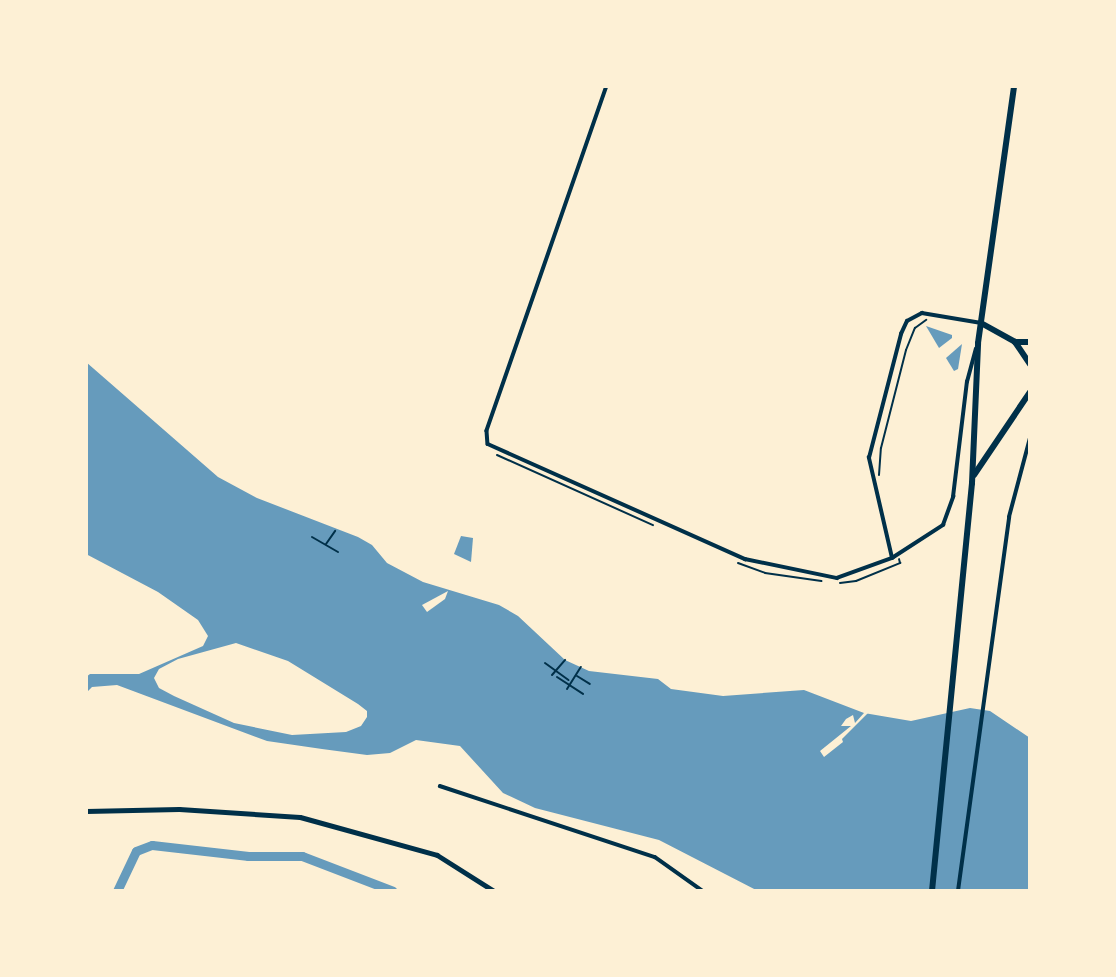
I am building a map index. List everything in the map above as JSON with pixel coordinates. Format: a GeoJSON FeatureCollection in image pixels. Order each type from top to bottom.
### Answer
{"type":"FeatureCollection","features":[{"type":"Feature","properties":{"kind":"main road"},"geometry":{"type":"LineString","coordinates":[[932,891],[972,483],[978,343],[1014,86]]}},
{"type":"Feature","properties":{"kind":"main road"},"geometry":{"type":"LineString","coordinates":[[981,323],[1015,342],[1030,364]]}},
{"type":"Feature","properties":{"kind":"main road"},"geometry":{"type":"LineString","coordinates":[[1015,342],[1030,342]]}},
{"type":"Feature","properties":{"kind":"main road"},"geometry":{"type":"LineString","coordinates":[[972,483],[985,453],[1030,392]]}},
{"type":"Feature","properties":{"kind":"street"},"geometry":{"type":"LineString","coordinates":[[607,86],[487,431],[488,444],[764,565],[837,578],[891,558],[933,533],[948,516],[969,368],[978,343]]}},
{"type":"Feature","properties":{"kind":"street"},"geometry":{"type":"LineString","coordinates":[[891,558],[869,458],[901,334],[907,321],[922,313],[981,323]]}},
{"type":"Feature","properties":{"kind":"street"},"geometry":{"type":"LineString","coordinates":[[958,891],[1013,494],[1030,438]]}},
{"type":"Feature","properties":{"kind":"street"},"geometry":{"type":"LineString","coordinates":[[440,786],[654,858],[703,891]]}},
{"type":"Feature","properties":{"kind":"street"},"geometry":{"type":"LineString","coordinates":[[86,811],[179,809],[311,819],[437,855],[494,891]]}},
{"type":"Feature","properties":{"kind":"path"},"geometry":{"type":"LineString","coordinates":[[882,486],[881,448],[906,350],[915,328],[929,319]]}},
{"type":"Feature","properties":{"kind":"path"},"geometry":{"type":"LineString","coordinates":[[497,450],[500,460],[659,528]]}},
{"type":"Feature","properties":{"kind":"path"},"geometry":{"type":"LineString","coordinates":[[325,545],[335,531]]}},
{"type":"Feature","properties":{"kind":"path"},"geometry":{"type":"LineString","coordinates":[[312,537],[338,552]]}},
{"type":"Feature","properties":{"kind":"path"},"geometry":{"type":"LineString","coordinates":[[330,539],[336,543]]}},
{"type":"Feature","properties":{"kind":"path"},"geometry":{"type":"LineString","coordinates":[[729,559],[765,573],[845,584],[900,562],[898,554]]}},
{"type":"Feature","properties":{"kind":"path"},"geometry":{"type":"LineString","coordinates":[[552,675],[565,660]]}},
{"type":"Feature","properties":{"kind":"path"},"geometry":{"type":"LineString","coordinates":[[545,663],[568,680]]}},
{"type":"Feature","properties":{"kind":"path"},"geometry":{"type":"LineString","coordinates":[[567,689],[581,667]]}},
{"type":"Feature","properties":{"kind":"path"},"geometry":{"type":"LineString","coordinates":[[576,675],[590,684]]}},
{"type":"Feature","properties":{"kind":"path"},"geometry":{"type":"LineString","coordinates":[[556,677],[583,694]]}},
{"type":"Feature","properties":{"kind":"water"},"geometry":{"type":"Polygon","coordinates":[[[926,326],[952,335],[952,338],[939,348],[926,326]]]}},
{"type":"Feature","properties":{"kind":"water"},"geometry":{"type":"Polygon","coordinates":[[[962,344],[958,369],[954,371],[946,358],[962,344]]]}},
{"type":"Feature","properties":{"kind":"water"},"geometry":{"type":"Polygon","coordinates":[[[86,362],[218,477],[257,498],[358,537],[372,545],[387,563],[423,582],[499,605],[518,616],[565,660],[589,671],[658,679],[671,689],[723,696],[804,690],[864,713],[911,721],[970,708],[990,711],[1030,738],[1030,891],[758,891],[659,840],[535,808],[503,793],[460,746],[416,740],[390,753],[367,755],[322,749],[267,741],[117,685],[92,687],[86,693],[86,677],[90,674],[139,674],[203,646],[208,636],[198,620],[158,592],[86,554],[86,362]],[[236,643],[178,659],[159,669],[154,678],[159,688],[234,723],[292,735],[346,732],[361,726],[367,717],[367,711],[288,661],[236,643]]]}},
{"type":"Feature","properties":{"kind":"water"},"geometry":{"type":"Polygon","coordinates":[[[461,536],[473,538],[471,562],[454,554],[461,536]]]}},
{"type":"Feature","properties":{"kind":"pier"},"geometry":{"type":"Polygon","coordinates":[[[448,591],[445,599],[427,612],[422,605],[448,591]]]}},
{"type":"Feature","properties":{"kind":"pier"},"geometry":{"type":"Polygon","coordinates":[[[864,713],[868,713],[842,739],[843,742],[824,757],[820,751],[851,726],[841,726],[846,719],[853,715],[855,723],[864,713]]]}},
{"type":"Feature","properties":{"kind":"waterway"},"geometry":{"type":"LineString","coordinates":[[117,891],[136,851],[152,845],[248,856],[302,856],[393,891]]}}]}
